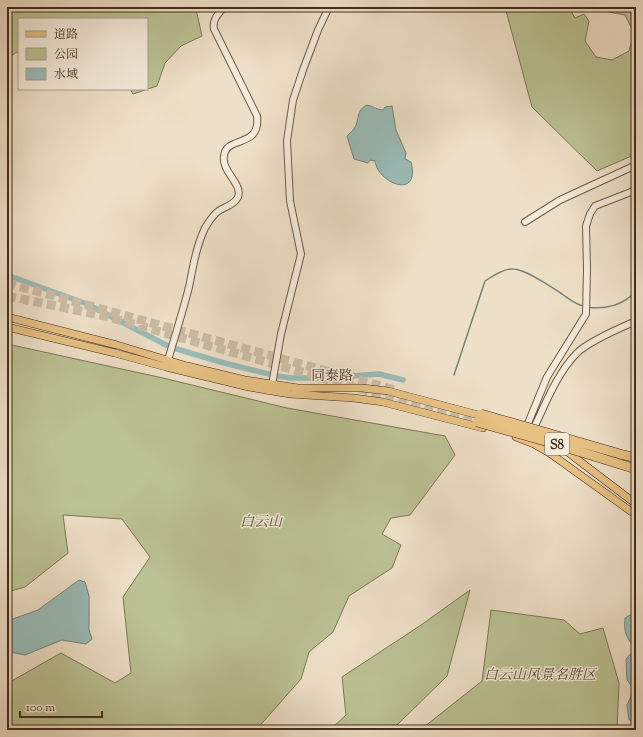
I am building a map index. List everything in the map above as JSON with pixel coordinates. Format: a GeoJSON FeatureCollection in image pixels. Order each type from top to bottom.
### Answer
{"type":"FeatureCollection","features":[{"type":"Feature","properties":{"kind":"highway","name":"S8"},"geometry":{"type":"LineString","coordinates":[[636,458],[479,418],[545,441],[636,469]]}},
{"type":"Feature","properties":{"kind":"main road","name":"同泰路"},"geometry":{"type":"LineString","coordinates":[[7,317],[117,345],[186,366],[272,385],[298,388],[362,388],[392,391],[529,429],[549,438],[636,504]]}},
{"type":"Feature","properties":{"kind":"main road","name":"同泰路"},"geometry":{"type":"LineString","coordinates":[[7,327],[249,387],[283,394],[383,402],[516,437],[542,448],[636,515]]}},
{"type":"Feature","properties":{"kind":"street"},"geometry":{"type":"LineString","coordinates":[[168,360],[182,313],[196,252],[206,227],[216,213],[230,205],[238,197],[238,188],[226,167],[223,157],[228,147],[256,132],[258,124],[257,116],[214,29],[213,23],[215,18],[224,7]]}},
{"type":"Feature","properties":{"kind":"street"},"geometry":{"type":"LineString","coordinates":[[272,385],[281,334],[301,254],[290,201],[287,140],[293,100],[318,30],[329,7]]}},
{"type":"Feature","properties":{"kind":"street"},"geometry":{"type":"LineString","coordinates":[[525,222],[560,200],[636,166]]}},
{"type":"Feature","properties":{"kind":"street"},"geometry":{"type":"LineString","coordinates":[[529,429],[547,377],[586,314],[586,226],[590,214],[595,206],[636,190]]}},
{"type":"Feature","properties":{"kind":"street"},"geometry":{"type":"LineString","coordinates":[[529,429],[557,380],[577,353],[600,338],[636,321]]}},
{"type":"Feature","properties":{"kind":"green space"},"geometry":{"type":"Polygon","coordinates":[[[7,7],[192,7],[196,9],[202,36],[181,46],[165,63],[157,86],[148,89],[148,18],[18,18],[18,52],[7,58],[7,7]]]}},
{"type":"Feature","properties":{"kind":"green space"},"geometry":{"type":"Polygon","coordinates":[[[505,7],[569,7],[575,18],[584,14],[589,21],[585,41],[596,57],[612,60],[629,51],[634,33],[625,15],[604,11],[601,7],[636,7],[636,154],[597,171],[532,107],[505,7]]]}},
{"type":"Feature","properties":{"kind":"green space"},"geometry":{"type":"Polygon","coordinates":[[[131,90],[145,90],[133,94],[131,90]]]}},
{"type":"Feature","properties":{"kind":"green space","name":"白云山"},"geometry":{"type":"Polygon","coordinates":[[[7,344],[163,378],[287,408],[445,436],[455,455],[410,515],[391,518],[382,534],[401,545],[392,568],[349,596],[333,632],[309,652],[301,679],[256,730],[7,730],[8,683],[61,653],[115,683],[131,673],[123,597],[150,557],[122,519],[63,515],[68,553],[25,587],[7,592],[7,344]]]}},
{"type":"Feature","properties":{"kind":"green space","name":"白云山风景名胜区"},"geometry":{"type":"Polygon","coordinates":[[[470,590],[447,676],[396,726],[394,730],[330,730],[346,715],[342,677],[421,625],[470,590]]]}},
{"type":"Feature","properties":{"kind":"green space","name":"白云山风景名胜区"},"geometry":{"type":"Polygon","coordinates":[[[491,610],[564,620],[580,634],[603,628],[619,683],[617,730],[422,730],[482,681],[491,610]]]}},
{"type":"Feature","properties":{"kind":"water"},"geometry":{"type":"Polygon","coordinates":[[[367,105],[383,110],[385,107],[392,106],[396,130],[406,153],[405,159],[411,162],[412,174],[410,181],[405,184],[398,184],[383,176],[375,161],[370,160],[368,163],[354,159],[347,136],[356,126],[361,110],[367,105]]]}},
{"type":"Feature","properties":{"kind":"water"},"geometry":{"type":"Polygon","coordinates":[[[79,580],[85,582],[89,596],[89,630],[92,639],[86,644],[62,640],[25,655],[10,652],[7,647],[7,621],[38,610],[79,580]]]}},
{"type":"Feature","properties":{"kind":"water"},"geometry":{"type":"Polygon","coordinates":[[[630,615],[636,616],[636,719],[629,720],[627,705],[634,689],[627,680],[626,659],[635,649],[625,631],[625,618],[630,615]]]}},
{"type":"Feature","properties":{"kind":"waterway"},"geometry":{"type":"LineString","coordinates":[[454,375],[485,281],[494,275],[510,269],[525,272],[575,303],[583,306]]}},
{"type":"Feature","properties":{"kind":"waterway"},"geometry":{"type":"LineString","coordinates":[[7,275],[87,304],[170,347],[224,363],[277,376],[292,378],[322,378],[379,374],[403,380]]}},
{"type":"Feature","properties":{"kind":"waterway"},"geometry":{"type":"LineString","coordinates":[[587,307],[601,308],[614,305],[626,300],[636,291]]}},
{"type":"Feature","properties":{"kind":"tunnel"},"geometry":{"type":"LineString","coordinates":[[7,283],[395,390]]}},
{"type":"Feature","properties":{"kind":"tunnel"},"geometry":{"type":"LineString","coordinates":[[7,296],[105,316],[477,422]]}}]}
